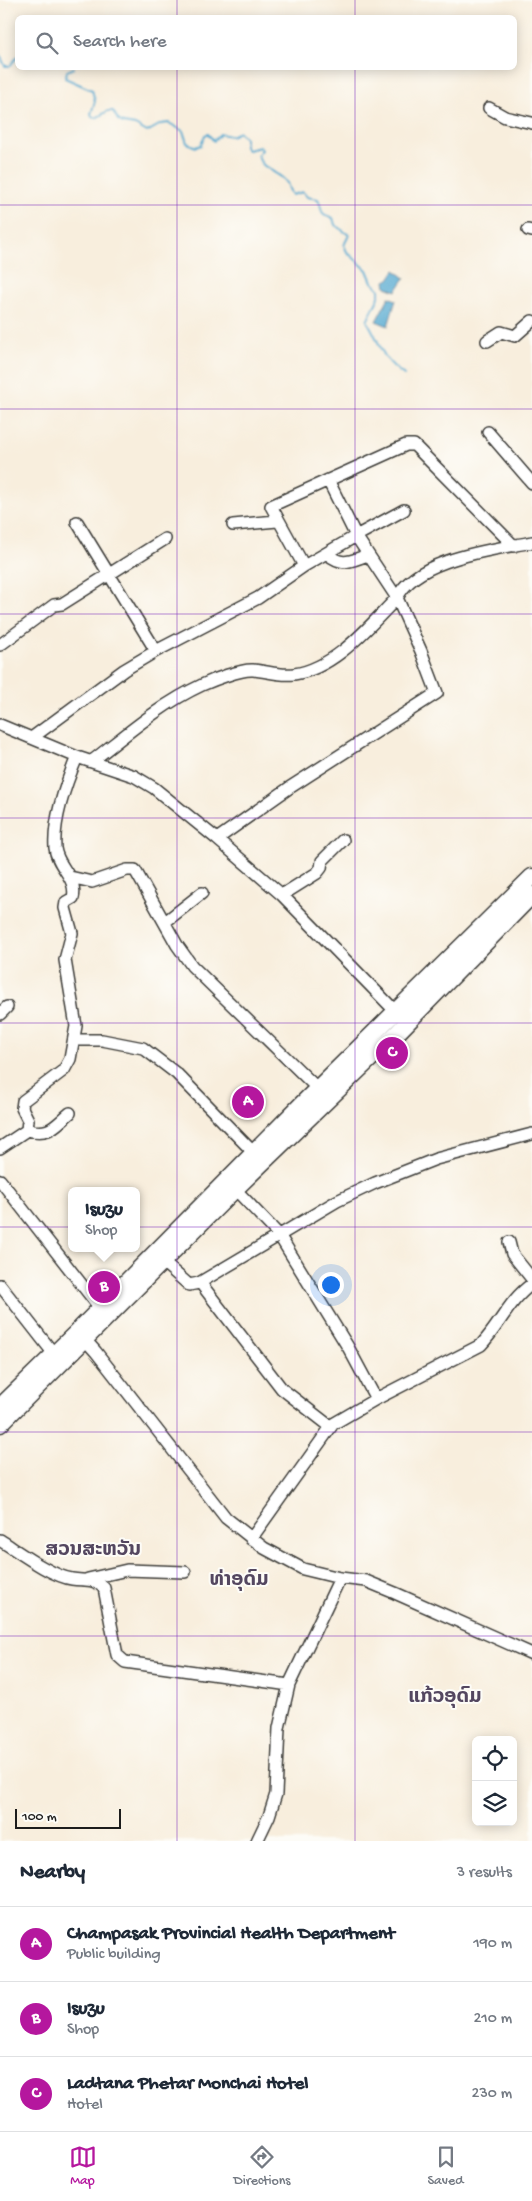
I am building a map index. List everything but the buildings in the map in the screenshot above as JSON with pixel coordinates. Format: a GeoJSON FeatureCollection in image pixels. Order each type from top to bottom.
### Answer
{"type":"FeatureCollection","features":[{"type":"Feature","properties":{"kind":"highway"},"geometry":{"type":"LineString","coordinates":[[0,1407],[54,1354],[81,1336],[100,1308],[236,1189],[402,1017],[532,877]]}},
{"type":"Feature","properties":{"kind":"highway"},"geometry":{"type":"LineString","coordinates":[[0,1424],[81,1336],[158,1258],[254,1152],[318,1089],[402,1017],[532,895]]}},
{"type":"Feature","properties":{"kind":"street"},"geometry":{"type":"LineString","coordinates":[[489,108],[505,117],[532,122]]}},
{"type":"Feature","properties":{"kind":"street"},"geometry":{"type":"LineString","coordinates":[[487,341],[501,332],[515,336],[530,326]]}},
{"type":"Feature","properties":{"kind":"street"},"geometry":{"type":"LineString","coordinates":[[488,432],[532,483]]}},
{"type":"Feature","properties":{"kind":"street"},"geometry":{"type":"LineString","coordinates":[[304,566],[270,506],[410,444],[514,546]]}},
{"type":"Feature","properties":{"kind":"street"},"geometry":{"type":"LineString","coordinates":[[218,839],[289,788],[437,693],[421,650],[397,598],[356,536],[328,480]]}},
{"type":"Feature","properties":{"kind":"street"},"geometry":{"type":"LineString","coordinates":[[33,737],[124,670],[156,651],[258,598],[304,566],[404,510]]}},
{"type":"Feature","properties":{"kind":"street"},"geometry":{"type":"LineString","coordinates":[[233,524],[277,521]]}},
{"type":"Feature","properties":{"kind":"street"},"geometry":{"type":"LineString","coordinates":[[77,522],[156,651]]}},
{"type":"Feature","properties":{"kind":"street"},"geometry":{"type":"LineString","coordinates":[[0,645],[54,605],[62,604],[111,575],[165,539]]}},
{"type":"Feature","properties":{"kind":"street"},"geometry":{"type":"LineString","coordinates":[[92,761],[172,701],[202,685],[251,669],[280,674],[294,674],[313,669],[354,640],[397,598],[409,582],[448,560],[473,553],[532,542]]}},
{"type":"Feature","properties":{"kind":"street"},"geometry":{"type":"LineString","coordinates":[[327,554],[337,562],[348,562],[368,555]]}},
{"type":"Feature","properties":{"kind":"street"},"geometry":{"type":"LineString","coordinates":[[2,728],[33,737],[78,757],[134,776],[154,788],[218,839],[282,895],[402,1017]]}},
{"type":"Feature","properties":{"kind":"street"},"geometry":{"type":"LineString","coordinates":[[27,1130],[28,1120],[22,1108],[24,1101],[64,1070],[70,1058],[76,1026],[65,960],[72,933],[65,908],[66,902],[72,898],[74,891],[70,877],[60,862],[55,848],[58,817],[66,782],[78,757]]}},
{"type":"Feature","properties":{"kind":"street"},"geometry":{"type":"LineString","coordinates":[[282,895],[317,873],[321,868],[322,861],[344,840]]}},
{"type":"Feature","properties":{"kind":"street"},"geometry":{"type":"LineString","coordinates":[[70,877],[92,882],[128,870],[135,870],[177,945],[192,966],[318,1089]]}},
{"type":"Feature","properties":{"kind":"street"},"geometry":{"type":"LineString","coordinates":[[165,922],[202,893]]}},
{"type":"Feature","properties":{"kind":"street"},"geometry":{"type":"LineString","coordinates":[[74,1040],[102,1040],[143,1048],[177,1074],[254,1152]]}},
{"type":"Feature","properties":{"kind":"street"},"geometry":{"type":"LineString","coordinates":[[0,1148],[27,1130],[41,1133],[47,1132],[70,1113]]}},
{"type":"Feature","properties":{"kind":"street"},"geometry":{"type":"LineString","coordinates":[[158,1258],[189,1285],[199,1284],[338,1201],[400,1172],[436,1158],[532,1134]]}},
{"type":"Feature","properties":{"kind":"street"},"geometry":{"type":"LineString","coordinates":[[0,1180],[100,1308]]}},
{"type":"Feature","properties":{"kind":"street"},"geometry":{"type":"LineString","coordinates":[[236,1189],[279,1235],[348,1347],[376,1399]]}},
{"type":"Feature","properties":{"kind":"street"},"geometry":{"type":"LineString","coordinates":[[509,1242],[512,1254],[532,1279]]}},
{"type":"Feature","properties":{"kind":"street"},"geometry":{"type":"LineString","coordinates":[[199,1284],[282,1389],[331,1427]]}},
{"type":"Feature","properties":{"kind":"street"},"geometry":{"type":"LineString","coordinates":[[252,1539],[331,1427],[376,1399],[482,1345],[514,1300],[532,1284]]}},
{"type":"Feature","properties":{"kind":"street"},"geometry":{"type":"LineString","coordinates":[[0,1285],[54,1354]]}},
{"type":"Feature","properties":{"kind":"street"},"geometry":{"type":"LineString","coordinates":[[81,1336],[219,1509],[252,1539],[284,1560],[304,1569],[340,1578],[366,1581],[395,1592],[532,1654]]}},
{"type":"Feature","properties":{"kind":"street"},"geometry":{"type":"LineString","coordinates":[[0,1540],[40,1565],[66,1577],[88,1579],[99,1583],[104,1588],[118,1655],[125,1662],[289,1685]]}},
{"type":"Feature","properties":{"kind":"street"},"geometry":{"type":"LineString","coordinates":[[88,1579],[127,1570],[185,1572]]}},
{"type":"Feature","properties":{"kind":"street"},"geometry":{"type":"LineString","coordinates":[[257,1841],[270,1816],[276,1794],[279,1728],[289,1685],[340,1578]]}},
{"type":"Feature","properties":{"kind":"water"},"geometry":{"type":"Polygon","coordinates":[[[395,270],[405,278],[396,291],[386,287],[385,281],[389,279],[395,270]]]}},
{"type":"Feature","properties":{"kind":"water"},"geometry":{"type":"Polygon","coordinates":[[[389,297],[396,300],[388,326],[376,321],[389,297]]]}},
{"type":"Feature","properties":{"kind":"waterway"},"geometry":{"type":"LineString","coordinates":[[0,55],[5,66],[10,66],[15,60]]}},
{"type":"Feature","properties":{"kind":"waterway"},"geometry":{"type":"LineString","coordinates":[[69,70],[67,71],[65,78],[92,90],[95,101],[91,114],[92,117],[96,118],[108,111],[113,111],[118,120],[135,125],[147,132],[161,124],[169,123],[183,131],[187,143],[196,147],[201,145],[205,135],[208,134],[214,141],[220,134],[231,136],[239,132],[245,138],[245,147],[248,150],[260,147],[262,150],[258,154],[262,164],[284,179],[292,195],[303,192],[307,197],[318,199],[323,213],[333,218],[335,225],[349,235],[344,245],[347,252],[367,270],[372,282],[379,289],[379,297],[367,321],[389,362],[404,375]]}},
{"type":"Feature","properties":{"kind":"place","name":"Ladtana Phetar Monchai Hotel"},"geometry":{"type":"Point","coordinates":[392,1053]}},
{"type":"Feature","properties":{"kind":"place","name":"Champasak Provincial Health Department"},"geometry":{"type":"Point","coordinates":[248,1102]}},
{"type":"Feature","properties":{"kind":"place","name":"Isuzu"},"geometry":{"type":"Point","coordinates":[104,1287]}},
{"type":"Feature","properties":{"kind":"district","name":"ສວນສະຫວັນ"},"geometry":{"type":"Point","coordinates":[93,1548]}},
{"type":"Feature","properties":{"kind":"district","name":"ທ່າອຸດົມ"},"geometry":{"type":"Point","coordinates":[239,1578]}},
{"type":"Feature","properties":{"kind":"district","name":"ແກ້ວອຸດົມ"},"geometry":{"type":"Point","coordinates":[445,1695]}}]}
